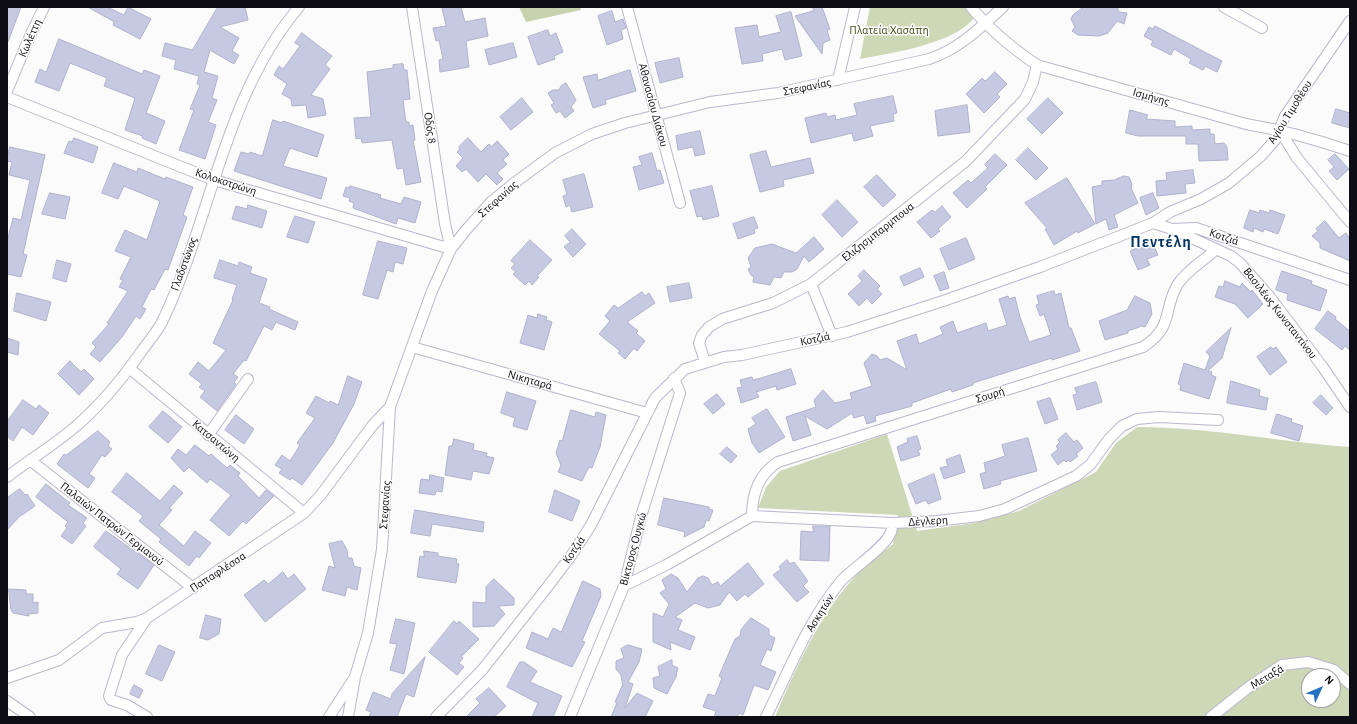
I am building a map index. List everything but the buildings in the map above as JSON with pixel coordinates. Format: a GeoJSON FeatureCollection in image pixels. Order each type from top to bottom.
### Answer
{"type":"FeatureCollection","features":[{"type":"Feature","properties":{"kind":"street","name":"Κωλέττη"},"geometry":{"type":"LineString","coordinates":[[7,91],[44,7]]}},
{"type":"Feature","properties":{"kind":"street","name":"Γλαδστώνος"},"geometry":{"type":"LineString","coordinates":[[7,477],[75,427],[104,400],[161,323],[177,286],[248,86],[265,53],[299,7]]}},
{"type":"Feature","properties":{"kind":"street","name":"Οδός 8"},"geometry":{"type":"LineString","coordinates":[[412,7],[445,224],[451,250]]}},
{"type":"Feature","properties":{"kind":"street","name":"Αθανασίου Διάκου"},"geometry":{"type":"LineString","coordinates":[[627,7],[680,203]]}},
{"type":"Feature","properties":{"kind":"street"},"geometry":{"type":"LineString","coordinates":[[838,80],[855,7]]}},
{"type":"Feature","properties":{"kind":"street","name":"Ισμήνης"},"geometry":{"type":"LineString","coordinates":[[971,7],[985,24],[1014,49],[1037,65],[1246,124],[1279,129],[1350,151]]}},
{"type":"Feature","properties":{"kind":"street","name":"Στεφανίας"},"geometry":{"type":"LineString","coordinates":[[348,717],[355,677],[368,633],[382,549],[390,407],[432,291],[451,250],[491,202],[555,153],[592,134],[625,123],[710,102],[778,93],[838,80],[946,53],[985,24],[1003,7]]}},
{"type":"Feature","properties":{"kind":"street"},"geometry":{"type":"LineString","coordinates":[[1224,7],[1262,28]]}},
{"type":"Feature","properties":{"kind":"street","name":"Αγίου Τιμοθέου"},"geometry":{"type":"LineString","coordinates":[[1153,222],[1170,212],[1201,199],[1229,183],[1266,151],[1275,140],[1285,116],[1350,21]]}},
{"type":"Feature","properties":{"kind":"street","name":"Ελιζησμπαρμπουα"},"geometry":{"type":"LineString","coordinates":[[705,362],[699,343],[702,335],[709,327],[722,319],[777,301],[811,284],[966,161],[1024,100],[1033,82],[1037,65]]}},
{"type":"Feature","properties":{"kind":"street","name":"Κολοκοτρώνη"},"geometry":{"type":"LineString","coordinates":[[7,97],[214,180],[451,250]]}},
{"type":"Feature","properties":{"kind":"street"},"geometry":{"type":"LineString","coordinates":[[1279,129],[1298,158],[1350,222]]}},
{"type":"Feature","properties":{"kind":"street","name":"Κοτζιά"},"geometry":{"type":"LineString","coordinates":[[436,717],[483,669],[552,581],[591,525],[655,398],[685,369],[705,362],[832,336],[951,298],[1040,267],[1153,222],[1172,229],[1196,228],[1350,280]]}},
{"type":"Feature","properties":{"kind":"street","name":"Βασιλέως Κωνσταντίνου"},"geometry":{"type":"LineString","coordinates":[[1172,229],[1215,250],[1231,256],[1246,269],[1318,360],[1350,407]]}},
{"type":"Feature","properties":{"kind":"street","name":"Σουρή"},"geometry":{"type":"LineString","coordinates":[[752,516],[752,501],[758,485],[768,469],[778,462],[1143,347],[1160,333],[1167,321],[1172,297],[1181,279],[1215,250]]}},
{"type":"Feature","properties":{"kind":"street"},"geometry":{"type":"LineString","coordinates":[[811,284],[832,336]]}},
{"type":"Feature","properties":{"kind":"street","name":"Νικηταρά"},"geometry":{"type":"LineString","coordinates":[[412,347],[647,413]]}},
{"type":"Feature","properties":{"kind":"street","name":"Κατσαντώνη"},"geometry":{"type":"LineString","coordinates":[[129,368],[304,513]]}},
{"type":"Feature","properties":{"kind":"street","name":"Βίκτορος Ουγκώ"},"geometry":{"type":"LineString","coordinates":[[570,717],[624,586],[642,513],[680,393],[674,378]]}},
{"type":"Feature","properties":{"kind":"street"},"geometry":{"type":"LineString","coordinates":[[208,435],[248,379]]}},
{"type":"Feature","properties":{"kind":"street","name":"Παπαφλέσσα"},"geometry":{"type":"LineString","coordinates":[[7,678],[59,660],[102,628],[137,622],[147,618],[304,513],[320,496],[372,426],[390,407]]}},
{"type":"Feature","properties":{"kind":"street","name":"Δέγλερη"},"geometry":{"type":"LineString","coordinates":[[752,516],[892,523],[937,521],[979,516],[1005,509],[1085,470],[1109,439],[1122,426],[1137,419],[1159,417],[1218,420]]}},
{"type":"Feature","properties":{"kind":"street","name":"Παλαιών Πατρών Γερμανού"},"geometry":{"type":"LineString","coordinates":[[30,460],[193,588]]}},
{"type":"Feature","properties":{"kind":"street"},"geometry":{"type":"LineString","coordinates":[[624,586],[668,564],[752,516]]}},
{"type":"Feature","properties":{"kind":"street","name":"Ασκητών"},"geometry":{"type":"LineString","coordinates":[[766,717],[812,623],[826,599],[845,577],[878,548],[891,533],[892,523]]}},
{"type":"Feature","properties":{"kind":"street"},"geometry":{"type":"LineString","coordinates":[[147,618],[136,637],[124,651],[109,696],[111,700],[127,705],[147,717]]}},
{"type":"Feature","properties":{"kind":"street","name":"Μεταξά"},"geometry":{"type":"LineString","coordinates":[[1211,717],[1249,687],[1282,665],[1308,662],[1334,670],[1350,684]]}},
{"type":"Feature","properties":{"kind":"street"},"geometry":{"type":"LineString","coordinates":[[329,717],[355,677]]}},
{"type":"Feature","properties":{"kind":"street"},"geometry":{"type":"LineString","coordinates":[[7,701],[30,717]]}},
{"type":"Feature","properties":{"kind":"green space"},"geometry":{"type":"Polygon","coordinates":[[[519,7],[580,7],[581,10],[526,22],[519,7]]]}},
{"type":"Feature","properties":{"kind":"green space","name":"Πλατεία Χασάπη"},"geometry":{"type":"Polygon","coordinates":[[[870,7],[967,7],[975,17],[966,26],[938,41],[905,50],[860,59],[870,7]]]}},
{"type":"Feature","properties":{"kind":"green space"},"geometry":{"type":"Polygon","coordinates":[[[1137,427],[1191,429],[1350,447],[1350,717],[775,717],[802,657],[823,619],[849,583],[864,567],[893,544],[898,515],[758,508],[766,487],[780,471],[887,434],[917,531],[974,523],[1019,511],[1096,472],[1116,443],[1137,427]]]}},
{"type":"Feature","properties":{"kind":"district","name":"Πεντέλη"},"geometry":{"type":"Point","coordinates":[1161,242]}}]}
